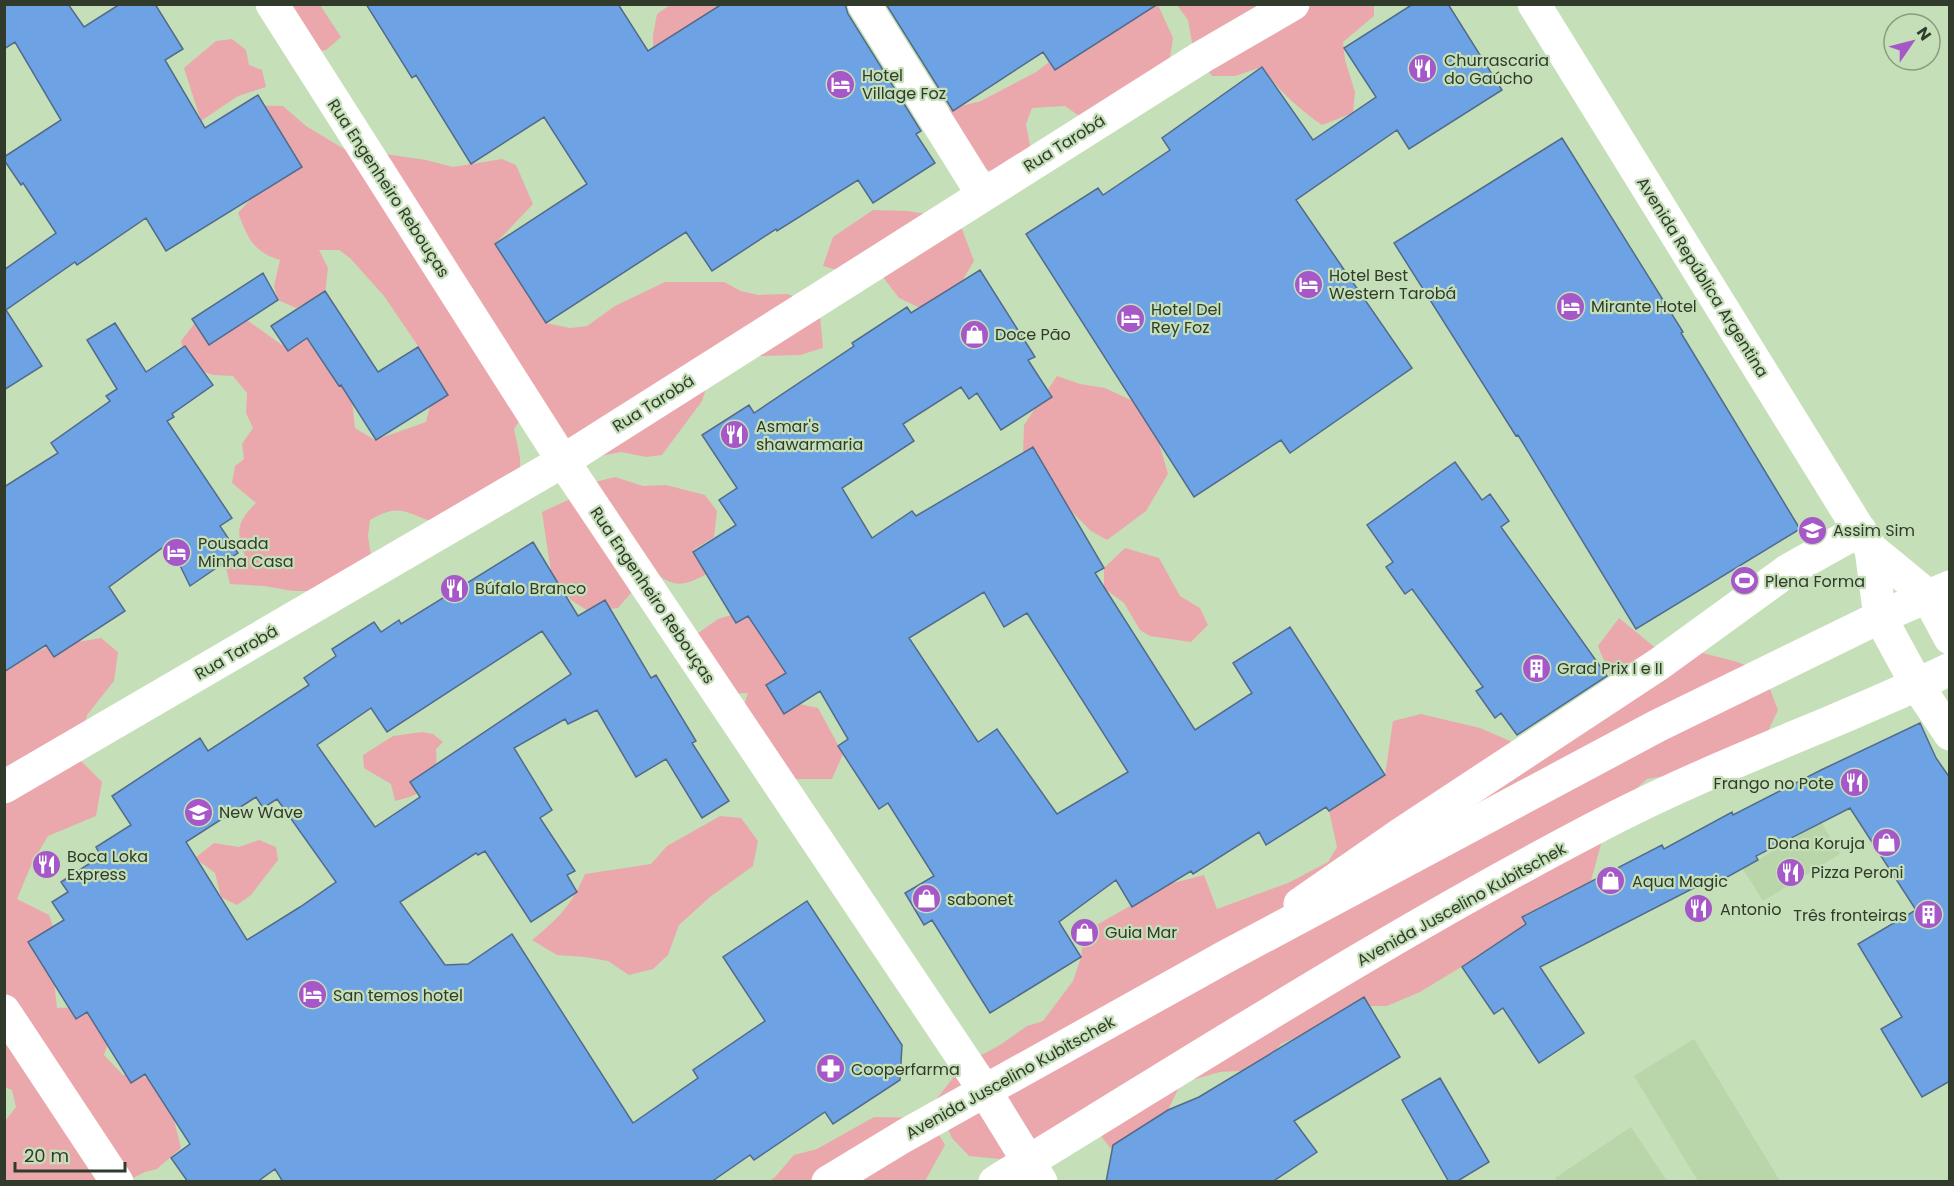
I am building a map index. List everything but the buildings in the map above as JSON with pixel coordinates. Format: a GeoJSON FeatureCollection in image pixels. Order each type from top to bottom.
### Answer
{"type":"FeatureCollection","features":[{"type":"Feature","properties":{"kind":"street","name":"Rua Engenheiro Rebouças"},"geometry":{"type":"LineString","coordinates":[[272,4],[562,461],[985,1091],[1035,1172]]}},
{"type":"Feature","properties":{"kind":"street"},"geometry":{"type":"LineString","coordinates":[[864,4],[983,195]]}},
{"type":"Feature","properties":{"kind":"street","name":"Rua Tarobá"},"geometry":{"type":"LineString","coordinates":[[4,787],[562,461],[1200,58],[1293,4]]}},
{"type":"Feature","properties":{"kind":"street","name":"Avenida República Argentina"},"geometry":{"type":"LineString","coordinates":[[1534,4],[1866,540],[1880,617],[1917,685],[1950,734]]}},
{"type":"Feature","properties":{"kind":"street","name":"Avenida República Argentina"},"geometry":{"type":"LineString","coordinates":[[1866,540],[1939,591],[1950,638]]}},
{"type":"Feature","properties":{"kind":"street","name":"Avenida Juscelino Kubitschek"},"geometry":{"type":"LineString","coordinates":[[1225,957],[1401,834],[1659,664],[1787,571],[1866,540]]}},
{"type":"Feature","properties":{"kind":"street","name":"Avenida Juscelino Kubitschek"},"geometry":{"type":"LineString","coordinates":[[828,1182],[1225,957],[1657,726],[1880,617],[1939,591]]}},
{"type":"Feature","properties":{"kind":"street","name":"Avenida Juscelino Kubitschek"},"geometry":{"type":"LineString","coordinates":[[995,1182],[1035,1172],[1258,1020],[1458,903],[1617,816],[1950,669]]}},
{"type":"Feature","properties":{"kind":"street"},"geometry":{"type":"LineString","coordinates":[[4,1011],[117,1182]]}},
{"type":"Feature","properties":{"kind":"shaded area"},"geometry":{"type":"Polygon","coordinates":[[[1154,4],[1158,5],[1173,38],[1169,65],[1089,123],[1065,106],[1032,108],[1026,124],[1031,151],[1012,172],[987,170],[957,161],[949,109],[981,101],[1036,72],[1094,28],[1154,4]]]}},
{"type":"Feature","properties":{"kind":"shaded area"},"geometry":{"type":"Polygon","coordinates":[[[271,5],[320,5],[341,37],[326,50],[310,53],[271,5]]]}},
{"type":"Feature","properties":{"kind":"shaded area"},"geometry":{"type":"Polygon","coordinates":[[[670,5],[730,5],[653,61],[653,35],[657,14],[670,5]]]}},
{"type":"Feature","properties":{"kind":"shaded area"},"geometry":{"type":"Polygon","coordinates":[[[1177,5],[1374,5],[1374,16],[1343,42],[1345,60],[1355,92],[1353,113],[1322,125],[1289,99],[1262,67],[1235,76],[1212,76],[1193,48],[1188,20],[1177,5]]]}},
{"type":"Feature","properties":{"kind":"shaded area"},"geometry":{"type":"Polygon","coordinates":[[[232,39],[246,50],[249,65],[262,70],[266,87],[238,96],[201,121],[184,68],[216,41],[232,39]]]}},
{"type":"Feature","properties":{"kind":"shaded area"},"geometry":{"type":"Polygon","coordinates":[[[245,105],[283,106],[306,126],[354,155],[385,154],[426,160],[453,167],[502,159],[516,165],[533,204],[495,244],[546,323],[570,328],[587,326],[615,306],[665,282],[724,282],[741,291],[758,295],[788,294],[799,299],[820,316],[823,348],[800,355],[757,356],[711,373],[702,401],[662,455],[646,457],[621,452],[591,458],[524,414],[514,429],[520,457],[520,479],[433,522],[402,511],[388,512],[370,520],[368,536],[371,556],[314,591],[230,584],[225,564],[245,556],[239,534],[241,522],[256,503],[232,483],[235,466],[244,459],[242,444],[253,428],[246,413],[247,393],[233,376],[213,375],[186,365],[181,341],[198,319],[233,310],[282,345],[301,336],[327,346],[352,400],[355,428],[375,440],[426,422],[430,406],[410,382],[418,367],[418,346],[384,296],[350,258],[339,250],[319,250],[328,268],[325,294],[296,308],[278,300],[274,286],[280,260],[257,248],[245,230],[238,213],[260,189],[245,105]]]}},
{"type":"Feature","properties":{"kind":"shaded area"},"geometry":{"type":"Polygon","coordinates":[[[873,210],[908,211],[938,216],[962,229],[974,261],[962,281],[920,308],[899,298],[883,277],[854,275],[823,266],[833,237],[873,210]]]}},
{"type":"Feature","properties":{"kind":"shaded area"},"geometry":{"type":"Polygon","coordinates":[[[1057,376],[1080,384],[1105,388],[1133,401],[1158,439],[1168,474],[1146,511],[1107,540],[1091,531],[1070,510],[1044,490],[1023,453],[1024,425],[1057,376]]]}},
{"type":"Feature","properties":{"kind":"shaded area"},"geometry":{"type":"Polygon","coordinates":[[[615,477],[643,486],[666,485],[705,495],[717,511],[714,537],[693,550],[707,574],[679,584],[667,581],[653,571],[618,608],[588,611],[571,600],[551,572],[542,512],[570,499],[595,482],[615,477]]]}},
{"type":"Feature","properties":{"kind":"shaded area"},"geometry":{"type":"Polygon","coordinates":[[[1125,548],[1159,558],[1180,596],[1200,608],[1208,625],[1191,642],[1150,636],[1140,630],[1124,603],[1104,588],[1104,568],[1125,548]]]}},
{"type":"Feature","properties":{"kind":"shaded area"},"geometry":{"type":"Polygon","coordinates":[[[758,607],[801,633],[786,698],[799,704],[818,708],[843,754],[832,779],[794,779],[743,709],[748,693],[725,694],[694,636],[718,619],[758,607]]]}},
{"type":"Feature","properties":{"kind":"shaded area"},"geometry":{"type":"Polygon","coordinates":[[[1619,618],[1658,650],[1671,645],[1763,671],[1778,710],[1761,746],[1678,774],[1647,779],[1614,809],[1601,833],[1601,844],[1588,892],[1503,967],[1466,964],[1420,992],[1387,1006],[1363,1006],[1281,1044],[1258,1070],[1220,1072],[1181,1083],[1168,1110],[1115,1154],[1097,1131],[1011,1160],[969,1156],[952,1138],[935,1101],[963,1065],[1000,1045],[1027,1026],[1043,1021],[1073,981],[1081,957],[1084,932],[1169,884],[1204,875],[1217,909],[1288,883],[1328,862],[1337,847],[1329,811],[1385,775],[1393,721],[1421,714],[1480,728],[1526,748],[1614,685],[1598,646],[1619,618]]]}},
{"type":"Feature","properties":{"kind":"shaded area"},"geometry":{"type":"Polygon","coordinates":[[[101,638],[118,652],[114,681],[87,715],[78,758],[102,782],[96,816],[48,836],[32,863],[17,899],[49,915],[63,953],[54,980],[57,1008],[84,1007],[108,1043],[104,1055],[123,1075],[142,1075],[149,1080],[173,1116],[181,1148],[157,1169],[127,1181],[6,1181],[5,1121],[16,1107],[12,1090],[5,1087],[5,672],[47,647],[101,638]]]}},
{"type":"Feature","properties":{"kind":"shaded area"},"geometry":{"type":"Polygon","coordinates":[[[422,732],[433,734],[443,742],[436,749],[433,778],[415,795],[395,801],[391,784],[364,768],[363,755],[393,736],[422,732]]]}},
{"type":"Feature","properties":{"kind":"shaded area"},"geometry":{"type":"Polygon","coordinates":[[[720,816],[741,818],[758,841],[753,866],[710,897],[679,925],[668,955],[653,969],[629,975],[608,961],[557,955],[532,940],[563,911],[585,874],[651,864],[667,846],[720,816]]]}},
{"type":"Feature","properties":{"kind":"shaded area"},"geometry":{"type":"Polygon","coordinates":[[[1821,822],[1840,854],[1763,901],[1743,869],[1821,822]]]}},
{"type":"Feature","properties":{"kind":"shaded area"},"geometry":{"type":"Polygon","coordinates":[[[259,840],[276,847],[278,860],[251,895],[237,905],[221,897],[215,873],[195,858],[214,843],[239,847],[259,840]]]}},
{"type":"Feature","properties":{"kind":"shaded area"},"geometry":{"type":"Polygon","coordinates":[[[1694,1039],[1780,1181],[1698,1181],[1634,1076],[1694,1039]]]}},
{"type":"Feature","properties":{"kind":"shaded area"},"geometry":{"type":"Polygon","coordinates":[[[874,1117],[929,1118],[945,1145],[925,1181],[768,1182],[794,1155],[817,1149],[874,1117]]]}},
{"type":"Feature","properties":{"kind":"shaded area"},"geometry":{"type":"Polygon","coordinates":[[[1631,1127],[1667,1181],[1558,1181],[1555,1178],[1631,1127]]]}},
{"type":"Feature","properties":{"kind":"place","name":"Churrascaria do Gaúcho"},"geometry":{"type":"Point","coordinates":[1423,69]}},
{"type":"Feature","properties":{"kind":"place","name":"Hotel Village Foz"},"geometry":{"type":"Point","coordinates":[841,84]}},
{"type":"Feature","properties":{"kind":"place","name":"Hotel Best Western Tarobá"},"geometry":{"type":"Point","coordinates":[1308,284]}},
{"type":"Feature","properties":{"kind":"place","name":"Mirante Hotel"},"geometry":{"type":"Point","coordinates":[1570,306]}},
{"type":"Feature","properties":{"kind":"place","name":"Hotel Del Rey Foz"},"geometry":{"type":"Point","coordinates":[1130,318]}},
{"type":"Feature","properties":{"kind":"place","name":"Doce Pão"},"geometry":{"type":"Point","coordinates":[974,334]}},
{"type":"Feature","properties":{"kind":"place","name":"Asmar's shawarmaria"},"geometry":{"type":"Point","coordinates":[735,435]}},
{"type":"Feature","properties":{"kind":"place","name":"Assim Sim"},"geometry":{"type":"Point","coordinates":[1812,530]}},
{"type":"Feature","properties":{"kind":"place","name":"Pousada Minha Casa"},"geometry":{"type":"Point","coordinates":[177,552]}},
{"type":"Feature","properties":{"kind":"place","name":"Plena Forma"},"geometry":{"type":"Point","coordinates":[1744,581]}},
{"type":"Feature","properties":{"kind":"place","name":"Búfalo Branco"},"geometry":{"type":"Point","coordinates":[454,588]}},
{"type":"Feature","properties":{"kind":"place","name":"Grad Prix I e II"},"geometry":{"type":"Point","coordinates":[1536,668]}},
{"type":"Feature","properties":{"kind":"place","name":"Frango no Pote"},"geometry":{"type":"Point","coordinates":[1855,783]}},
{"type":"Feature","properties":{"kind":"place","name":"New Wave"},"geometry":{"type":"Point","coordinates":[198,812]}},
{"type":"Feature","properties":{"kind":"place","name":"Dona Koruja"},"geometry":{"type":"Point","coordinates":[1886,843]}},
{"type":"Feature","properties":{"kind":"place","name":"Boca Loka Express"},"geometry":{"type":"Point","coordinates":[46,865]}},
{"type":"Feature","properties":{"kind":"place","name":"Pizza Peroni"},"geometry":{"type":"Point","coordinates":[1790,872]}},
{"type":"Feature","properties":{"kind":"place","name":"Aqua Magic"},"geometry":{"type":"Point","coordinates":[1611,881]}},
{"type":"Feature","properties":{"kind":"place","name":"sabonet"},"geometry":{"type":"Point","coordinates":[926,899]}},
{"type":"Feature","properties":{"kind":"place","name":"Antonio"},"geometry":{"type":"Point","coordinates":[1699,909]}},
{"type":"Feature","properties":{"kind":"place","name":"Três fronteiras"},"geometry":{"type":"Point","coordinates":[1928,915]}},
{"type":"Feature","properties":{"kind":"place","name":"Guia Mar"},"geometry":{"type":"Point","coordinates":[1084,932]}},
{"type":"Feature","properties":{"kind":"place","name":"San temos hotel"},"geometry":{"type":"Point","coordinates":[312,995]}},
{"type":"Feature","properties":{"kind":"place","name":"Cooperfarma"},"geometry":{"type":"Point","coordinates":[830,1069]}}]}
